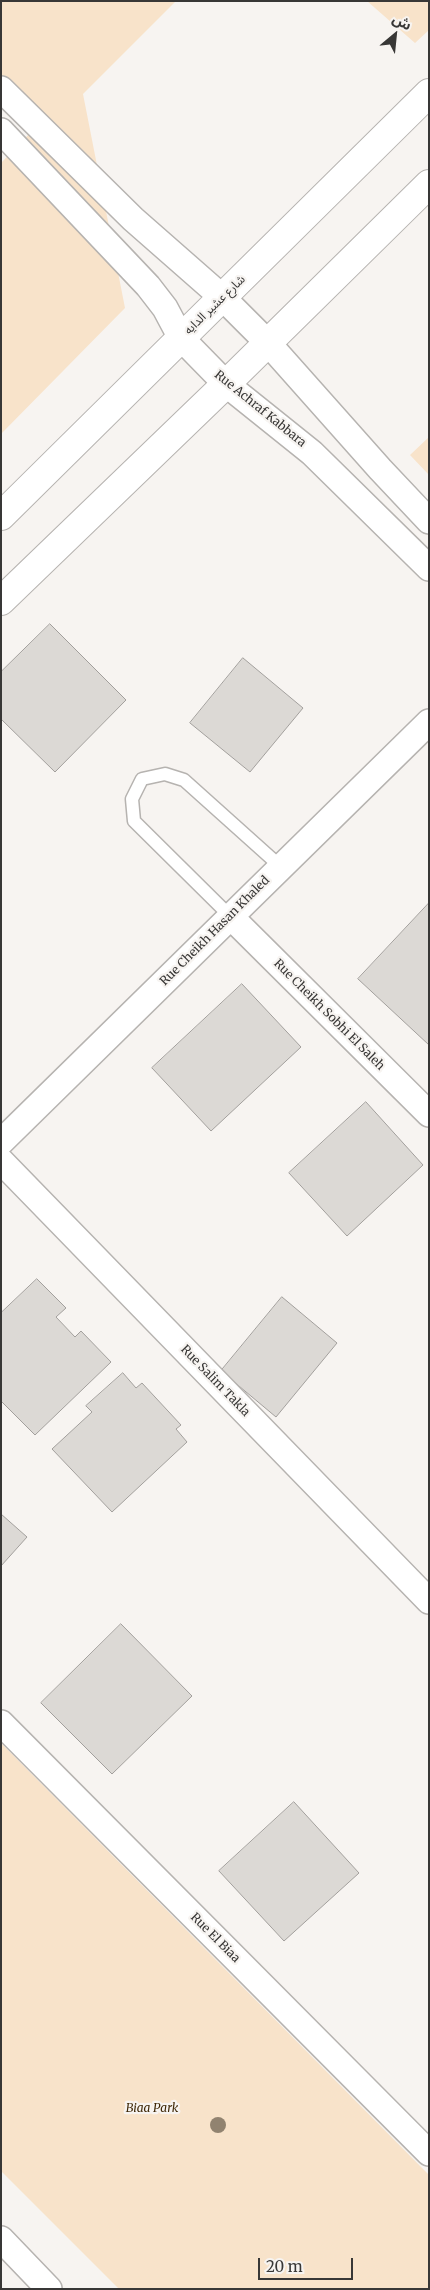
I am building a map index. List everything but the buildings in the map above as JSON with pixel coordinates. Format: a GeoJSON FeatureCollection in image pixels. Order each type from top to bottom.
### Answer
{"type":"FeatureCollection","features":[{"type":"Feature","properties":{"kind":"street"},"geometry":{"type":"LineString","coordinates":[[1,89],[133,220],[223,298],[268,343],[380,469],[429,520]]}},
{"type":"Feature","properties":{"kind":"street","name":"شارع عشير الدايه"},"geometry":{"type":"LineString","coordinates":[[1,516],[429,93]]}},
{"type":"Feature","properties":{"kind":"street","name":"Rue Achraf Kabbara"},"geometry":{"type":"LineString","coordinates":[[1,131],[148,286],[166,308],[181,338],[226,384],[312,453],[429,568]]}},
{"type":"Feature","properties":{"kind":"street"},"geometry":{"type":"LineString","coordinates":[[1,601],[226,384],[429,184]]}},
{"type":"Feature","properties":{"kind":"street","name":"Rue Cheikh Hasan Khaled"},"geometry":{"type":"LineString","coordinates":[[1,1142],[429,722]]}},
{"type":"Feature","properties":{"kind":"street","name":"Rue Cheikh Sobhi El Saleh"},"geometry":{"type":"LineString","coordinates":[[230,916],[429,1114]]}},
{"type":"Feature","properties":{"kind":"street","name":"Rue Salim Takla"},"geometry":{"type":"LineString","coordinates":[[1,1161],[429,1601]]}},
{"type":"Feature","properties":{"kind":"street","name":"Rue El Biaa"},"geometry":{"type":"LineString","coordinates":[[1,1723],[429,2153]]}},
{"type":"Feature","properties":{"kind":"street"},"geometry":{"type":"LineString","coordinates":[[1,2239],[50,2289]]}},
{"type":"Feature","properties":{"kind":"lane"},"geometry":{"type":"LineString","coordinates":[[230,916],[134,821],[132,799],[142,779],[165,774],[184,780],[281,867]]}},
{"type":"Feature","properties":{"kind":"green space"},"geometry":{"type":"Polygon","coordinates":[[[1,1],[176,1],[83,94],[125,308],[1,434],[1,163],[30,133],[1,106],[1,1]]]}},
{"type":"Feature","properties":{"kind":"green space"},"geometry":{"type":"Polygon","coordinates":[[[367,1],[429,1],[429,30],[415,43],[367,1]]]}},
{"type":"Feature","properties":{"kind":"green space"},"geometry":{"type":"Polygon","coordinates":[[[429,437],[429,475],[410,455],[429,437]]]}},
{"type":"Feature","properties":{"kind":"green space","name":"Biaa Park"},"geometry":{"type":"Polygon","coordinates":[[[1,1743],[429,2175],[429,2289],[119,2289],[1,2171],[1,1743]]]}}]}
